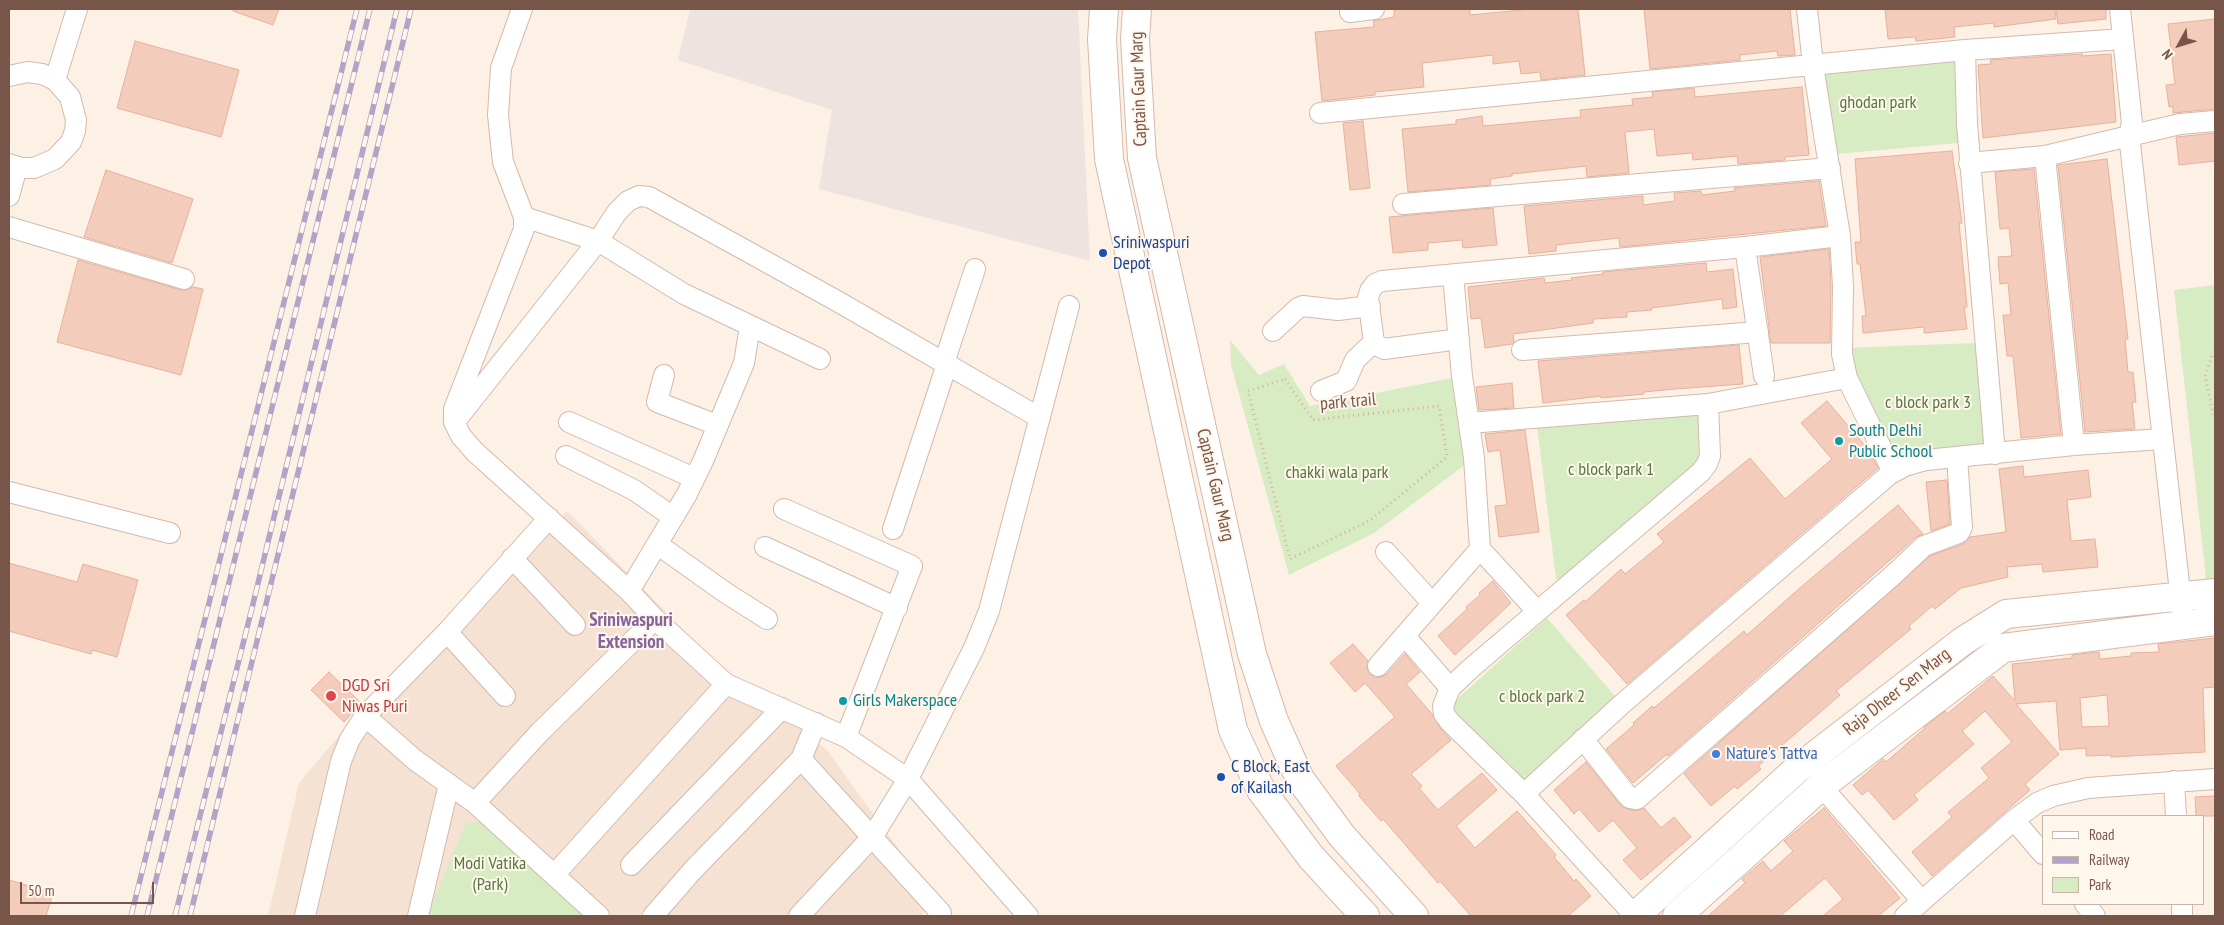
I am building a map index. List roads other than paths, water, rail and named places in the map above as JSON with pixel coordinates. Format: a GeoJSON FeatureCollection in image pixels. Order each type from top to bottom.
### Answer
{"type":"FeatureCollection","features":[{"type":"Feature","properties":{"kind":"main road","name":"Captain Gaur Marg"},"geometry":{"type":"LineString","coordinates":[[1104,9],[1102,39],[1109,159],[1233,730],[1261,790],[1311,857],[1365,916]]}},
{"type":"Feature","properties":{"kind":"main road","name":"Captain Gaur Marg"},"geometry":{"type":"LineString","coordinates":[[1137,9],[1135,39],[1142,158],[1252,654],[1274,721],[1300,779],[1342,836],[1414,916]]}},
{"type":"Feature","properties":{"kind":"main road","name":"Raja Dheer Sen Marg"},"geometry":{"type":"LineString","coordinates":[[1635,916],[1796,770],[1963,641],[2006,614],[2215,594]]}},
{"type":"Feature","properties":{"kind":"main road","name":"Raja Dheer Sen Marg"},"geometry":{"type":"LineString","coordinates":[[1677,916],[1821,786],[2003,648],[2215,620]]}},
{"type":"Feature","properties":{"kind":"street"},"geometry":{"type":"LineString","coordinates":[[55,80],[77,9]]}},
{"type":"Feature","properties":{"kind":"street"},"geometry":{"type":"LineString","coordinates":[[522,9],[502,68],[498,115],[504,162],[524,217],[524,229],[520,244],[454,409],[454,422],[461,436],[474,452],[629,591],[655,619],[726,684],[846,737],[908,779],[1028,916]]}},
{"type":"Feature","properties":{"kind":"street"},"geometry":{"type":"LineString","coordinates":[[1135,39],[1149,9]]}},
{"type":"Feature","properties":{"kind":"street"},"geometry":{"type":"LineString","coordinates":[[1350,12],[1374,9]]}},
{"type":"Feature","properties":{"kind":"street"},"geometry":{"type":"LineString","coordinates":[[1807,9],[1813,65],[1840,236],[1843,286],[1841,347],[1847,378],[1893,472]]}},
{"type":"Feature","properties":{"kind":"street"},"geometry":{"type":"LineString","coordinates":[[2120,9],[2132,123],[2129,135],[2148,288],[2162,439],[2183,625]]}},
{"type":"Feature","properties":{"kind":"street"},"geometry":{"type":"LineString","coordinates":[[1320,113],[1966,50],[2123,39]]}},
{"type":"Feature","properties":{"kind":"street"},"geometry":{"type":"LineString","coordinates":[[1966,50],[1969,163],[1995,454]]}},
{"type":"Feature","properties":{"kind":"street"},"geometry":{"type":"LineString","coordinates":[[9,76],[21,73],[35,73],[55,80],[67,93],[74,108],[76,126],[64,152],[50,162],[34,168],[13,165],[9,196]]}},
{"type":"Feature","properties":{"kind":"street"},"geometry":{"type":"LineString","coordinates":[[1969,163],[2045,156],[2180,124],[2215,121]]}},
{"type":"Feature","properties":{"kind":"street"},"geometry":{"type":"LineString","coordinates":[[2045,156],[2074,444]]}},
{"type":"Feature","properties":{"kind":"street"},"geometry":{"type":"LineString","coordinates":[[1402,204],[1830,168]]}},
{"type":"Feature","properties":{"kind":"street"},"geometry":{"type":"LineString","coordinates":[[454,422],[598,241],[618,212],[628,201],[638,196],[648,197],[837,301],[1040,418]]}},
{"type":"Feature","properties":{"kind":"street"},"geometry":{"type":"LineString","coordinates":[[524,217],[598,241],[684,294],[820,359]]}},
{"type":"Feature","properties":{"kind":"street"},"geometry":{"type":"LineString","coordinates":[[9,227],[184,279]]}},
{"type":"Feature","properties":{"kind":"street"},"geometry":{"type":"LineString","coordinates":[[1458,339],[1384,349],[1374,342],[1370,290],[1375,284],[1382,281],[1745,247],[1840,236]]}},
{"type":"Feature","properties":{"kind":"street"},"geometry":{"type":"LineString","coordinates":[[1745,247],[1764,376]]}},
{"type":"Feature","properties":{"kind":"street"},"geometry":{"type":"LineString","coordinates":[[893,529],[975,269]]}},
{"type":"Feature","properties":{"kind":"street"},"geometry":{"type":"LineString","coordinates":[[1453,275],[1458,339],[1474,458],[1480,549],[1537,611]]}},
{"type":"Feature","properties":{"kind":"street"},"geometry":{"type":"LineString","coordinates":[[799,916],[873,836],[908,779],[974,648],[989,612],[1069,306]]}},
{"type":"Feature","properties":{"kind":"street"},"geometry":{"type":"LineString","coordinates":[[1274,330],[1298,308],[1304,306],[1338,310],[1370,306]]}},
{"type":"Feature","properties":{"kind":"street"},"geometry":{"type":"LineString","coordinates":[[629,591],[694,478],[744,363],[750,326]]}},
{"type":"Feature","properties":{"kind":"street"},"geometry":{"type":"LineString","coordinates":[[1522,350],[1758,332]]}},
{"type":"Feature","properties":{"kind":"street"},"geometry":{"type":"LineString","coordinates":[[1321,391],[1346,381],[1355,360],[1374,342]]}},
{"type":"Feature","properties":{"kind":"street"},"geometry":{"type":"LineString","coordinates":[[664,375],[657,402],[717,425]]}},
{"type":"Feature","properties":{"kind":"street"},"geometry":{"type":"LineString","coordinates":[[1469,423],[1708,404],[1847,378]]}},
{"type":"Feature","properties":{"kind":"street"},"geometry":{"type":"LineString","coordinates":[[1635,916],[1524,794],[1450,722],[1444,714],[1444,701],[1450,688],[1537,611],[1701,472],[1708,464],[1710,456],[1708,404]]}},
{"type":"Feature","properties":{"kind":"street"},"geometry":{"type":"LineString","coordinates":[[569,422],[694,478]]}},
{"type":"Feature","properties":{"kind":"street"},"geometry":{"type":"LineString","coordinates":[[1524,794],[1584,739],[1882,479],[1893,472],[1905,466],[1926,460],[2074,444],[2162,439]]}},
{"type":"Feature","properties":{"kind":"street"},"geometry":{"type":"LineString","coordinates":[[566,456],[634,490],[673,517]]}},
{"type":"Feature","properties":{"kind":"street"},"geometry":{"type":"LineString","coordinates":[[1584,739],[1627,795],[1630,798],[1637,798],[1924,546],[1959,533],[1962,527],[1957,457]]}},
{"type":"Feature","properties":{"kind":"street"},"geometry":{"type":"LineString","coordinates":[[9,492],[170,533]]}},
{"type":"Feature","properties":{"kind":"street"},"geometry":{"type":"LineString","coordinates":[[784,509],[912,566],[846,737]]}},
{"type":"Feature","properties":{"kind":"street"},"geometry":{"type":"LineString","coordinates":[[305,916],[341,761],[350,739],[365,716],[447,632],[549,518]]}},
{"type":"Feature","properties":{"kind":"street"},"geometry":{"type":"LineString","coordinates":[[657,544],[726,593],[767,619]]}},
{"type":"Feature","properties":{"kind":"street"},"geometry":{"type":"LineString","coordinates":[[765,547],[897,608]]}},
{"type":"Feature","properties":{"kind":"street"},"geometry":{"type":"LineString","coordinates":[[1378,666],[1480,549]]}},
{"type":"Feature","properties":{"kind":"street"},"geometry":{"type":"LineString","coordinates":[[1386,552],[1432,604]]}},
{"type":"Feature","properties":{"kind":"street"},"geometry":{"type":"LineString","coordinates":[[512,558],[575,625]]}},
{"type":"Feature","properties":{"kind":"street"},"geometry":{"type":"LineString","coordinates":[[475,803],[539,733],[655,619]]}},
{"type":"Feature","properties":{"kind":"street"},"geometry":{"type":"LineString","coordinates":[[447,632],[505,696]]}},
{"type":"Feature","properties":{"kind":"street"},"geometry":{"type":"LineString","coordinates":[[1405,636],[1450,688]]}},
{"type":"Feature","properties":{"kind":"street"},"geometry":{"type":"LineString","coordinates":[[554,875],[726,684]]}},
{"type":"Feature","properties":{"kind":"street"},"geometry":{"type":"LineString","coordinates":[[631,865],[782,708]]}},
{"type":"Feature","properties":{"kind":"street"},"geometry":{"type":"LineString","coordinates":[[365,716],[415,760],[475,803],[599,916]]}},
{"type":"Feature","properties":{"kind":"street"},"geometry":{"type":"LineString","coordinates":[[653,916],[693,870],[801,759],[816,723]]}},
{"type":"Feature","properties":{"kind":"street"},"geometry":{"type":"LineString","coordinates":[[801,759],[941,913],[938,916]]}},
{"type":"Feature","properties":{"kind":"street"},"geometry":{"type":"LineString","coordinates":[[1905,916],[2036,803],[2053,796],[2088,788],[2215,779]]}},
{"type":"Feature","properties":{"kind":"street"},"geometry":{"type":"LineString","coordinates":[[2174,781],[2176,815]]}},
{"type":"Feature","properties":{"kind":"street"},"geometry":{"type":"LineString","coordinates":[[418,916],[449,784]]}},
{"type":"Feature","properties":{"kind":"street"},"geometry":{"type":"LineString","coordinates":[[1821,786],[1922,901]]}},
{"type":"Feature","properties":{"kind":"street"},"geometry":{"type":"LineString","coordinates":[[2014,820],[2042,853]]}},
{"type":"Feature","properties":{"kind":"street"},"geometry":{"type":"LineString","coordinates":[[2086,905],[2095,916]]}},
{"type":"Feature","properties":{"kind":"railway"},"geometry":{"type":"LineString","coordinates":[[131,916],[357,9]]}},
{"type":"Feature","properties":{"kind":"railway"},"geometry":{"type":"LineString","coordinates":[[147,916],[370,9]]}},
{"type":"Feature","properties":{"kind":"railway"},"geometry":{"type":"LineString","coordinates":[[175,916],[252,608],[397,9]]}},
{"type":"Feature","properties":{"kind":"railway"},"geometry":{"type":"LineString","coordinates":[[190,916],[411,9]]}},
{"type":"Feature","properties":{"kind":"place","name":"Sriniwaspuri Depot"},"geometry":{"type":"Point","coordinates":[1103,253]}},
{"type":"Feature","properties":{"kind":"place","name":"South Delhi Public School"},"geometry":{"type":"Point","coordinates":[1839,441]}},
{"type":"Feature","properties":{"kind":"place","name":"DGD Sri Niwas Puri"},"geometry":{"type":"Point","coordinates":[331,696]}},
{"type":"Feature","properties":{"kind":"place","name":"Girls Makerspace"},"geometry":{"type":"Point","coordinates":[843,701]}},
{"type":"Feature","properties":{"kind":"place","name":"Nature's Tattva"},"geometry":{"type":"Point","coordinates":[1716,754]}},
{"type":"Feature","properties":{"kind":"place","name":"C Block, East of Kailash"},"geometry":{"type":"Point","coordinates":[1221,777]}},
{"type":"Feature","properties":{"kind":"district","name":"Sriniwaspuri Extension"},"geometry":{"type":"Point","coordinates":[631,632]}},
{"type":"Feature","properties":{"kind":"park label","name":"ghodan park"},"geometry":{"type":"Point","coordinates":[1878,103]}},
{"type":"Feature","properties":{"kind":"park label","name":"c block park 3"},"geometry":{"type":"Point","coordinates":[1928,403]}},
{"type":"Feature","properties":{"kind":"park label","name":"c block park 1"},"geometry":{"type":"Point","coordinates":[1611,470]}},
{"type":"Feature","properties":{"kind":"park label","name":"chakki wala park"},"geometry":{"type":"Point","coordinates":[1337,473]}},
{"type":"Feature","properties":{"kind":"park label","name":"c block park 2"},"geometry":{"type":"Point","coordinates":[1542,697]}},
{"type":"Feature","properties":{"kind":"park label","name":"Modi Vatika (Park)"},"geometry":{"type":"Point","coordinates":[490,874]}}]}
